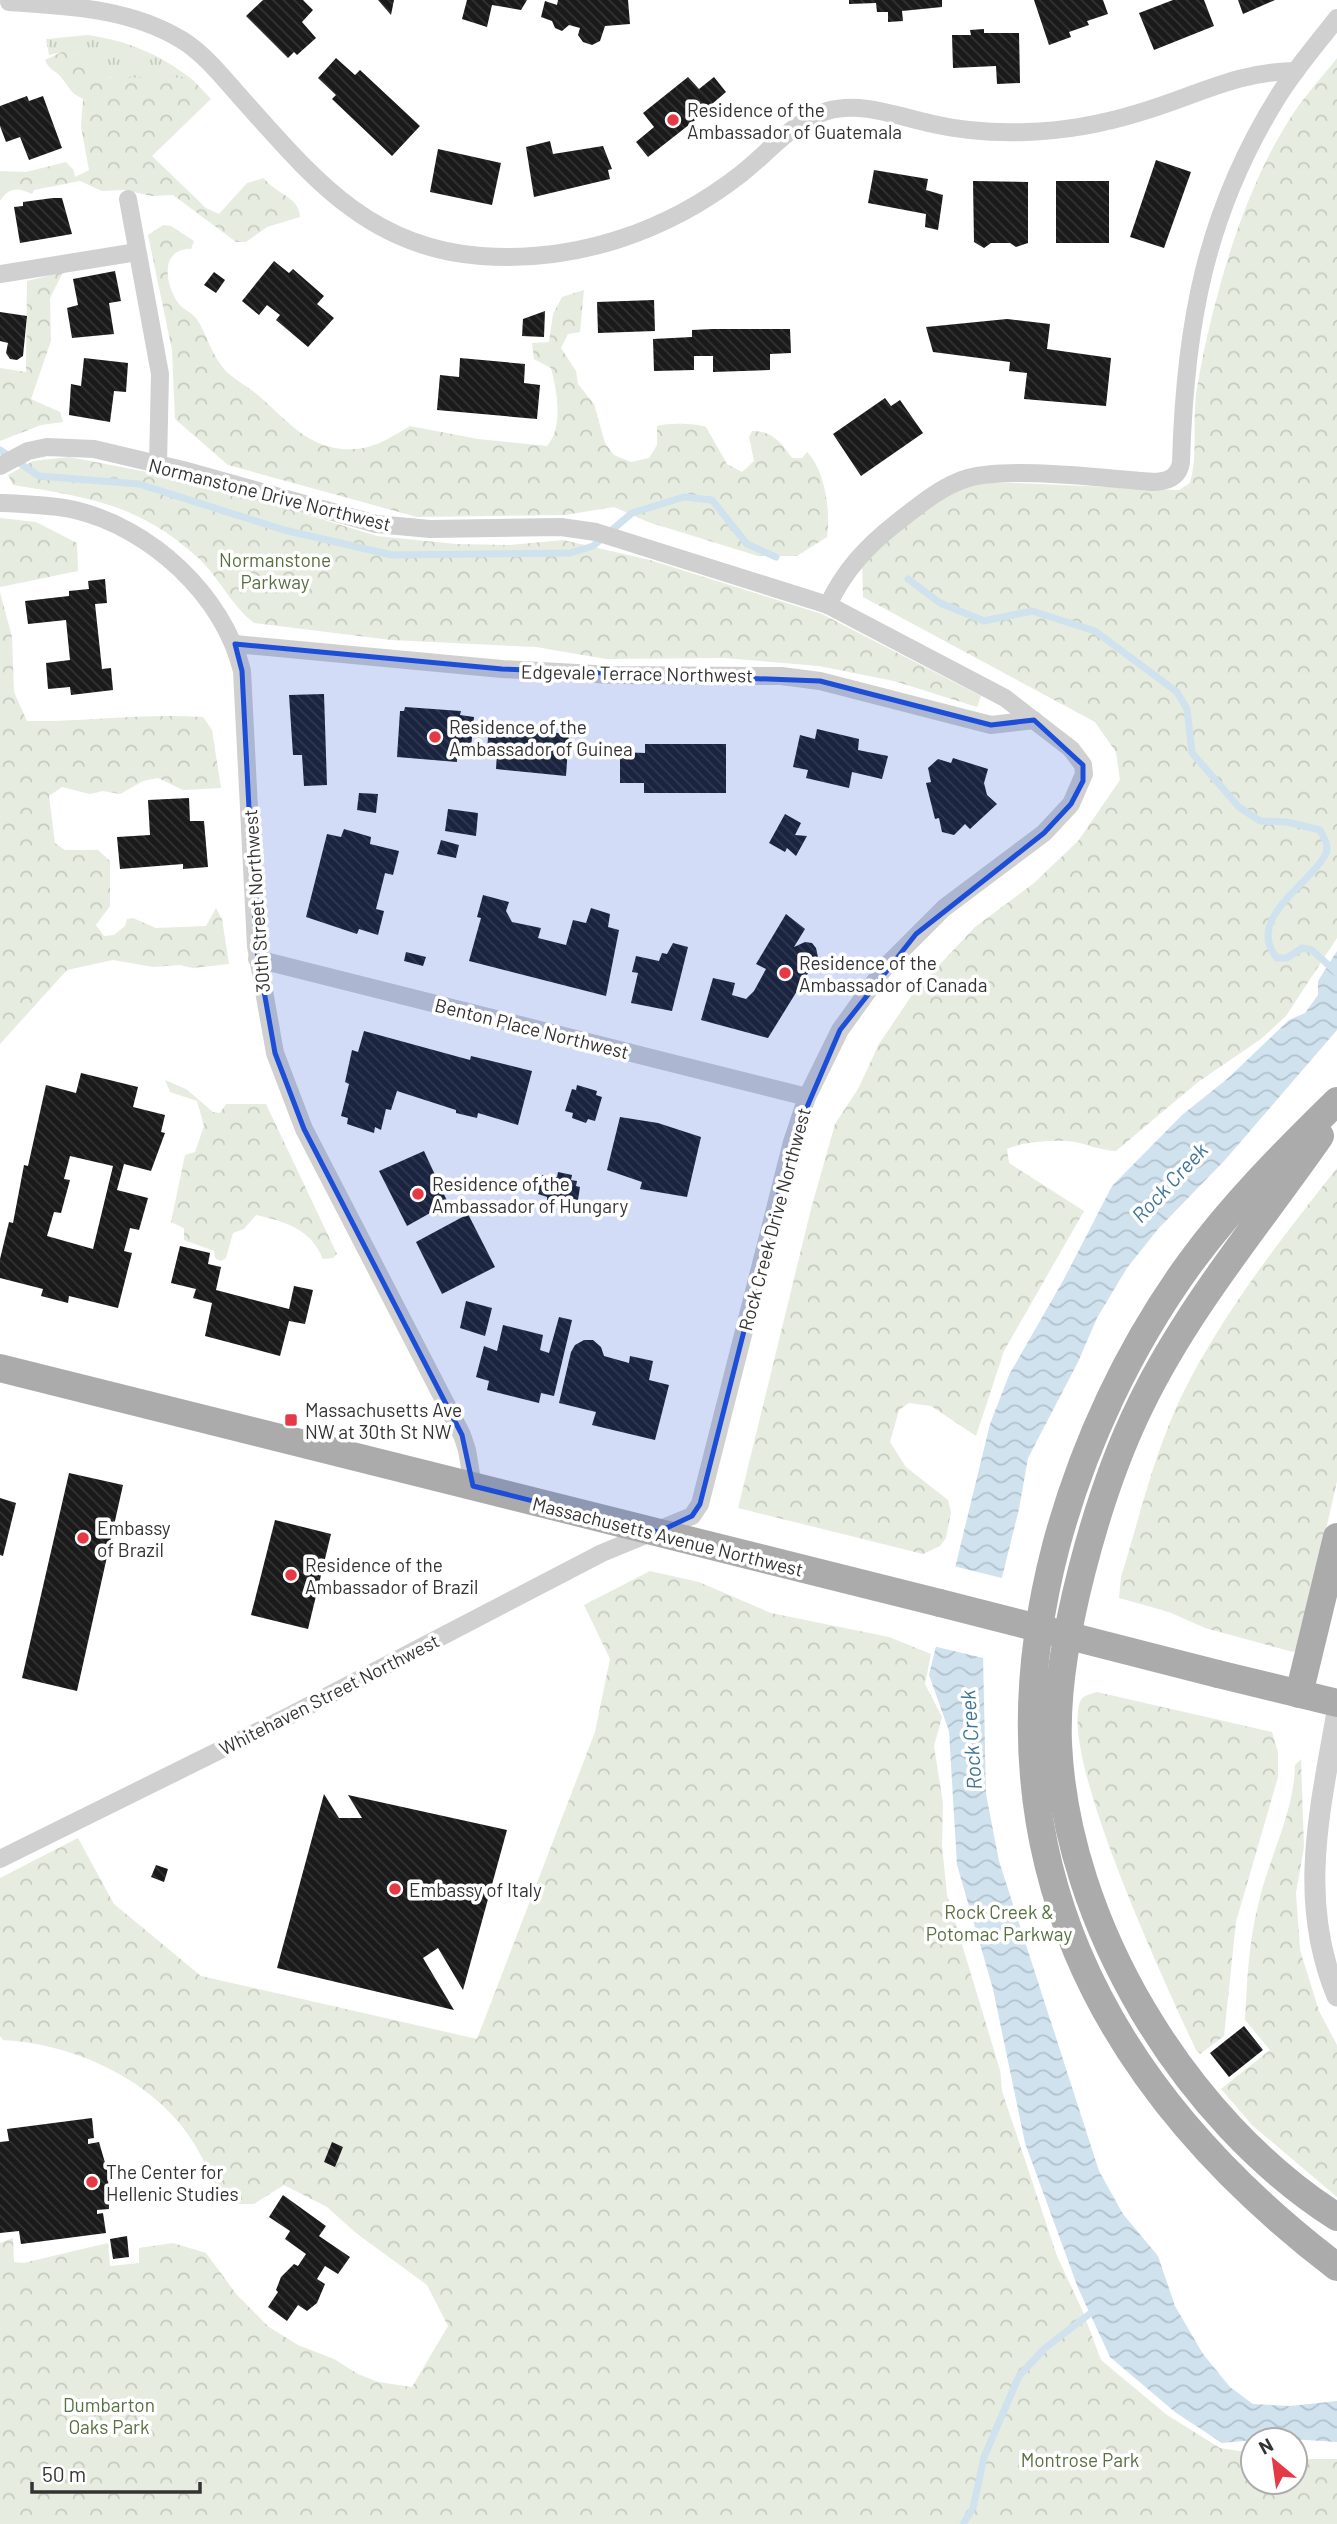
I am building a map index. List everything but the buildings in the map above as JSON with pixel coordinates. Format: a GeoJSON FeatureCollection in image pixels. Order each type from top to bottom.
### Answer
{"type":"FeatureCollection","features":[{"type":"Feature","properties":{"kind":"main road"},"geometry":{"type":"LineString","coordinates":[[1337,1101],[1264,1172],[1197,1254],[1150,1327],[1115,1389],[1080,1470],[1048,1580],[1031,1687],[1030,1730],[1037,1810],[1055,1892],[1079,1955],[1101,2002],[1145,2074],[1191,2134],[1262,2205],[1337,2267]]}},
{"type":"Feature","properties":{"kind":"main road"},"geometry":{"type":"LineString","coordinates":[[1337,1111],[1201,1300],[1155,1376],[1133,1421],[1107,1489],[1079,1590],[1063,1669],[1058,1743],[1069,1819],[1091,1897],[1116,1958],[1149,2019],[1222,2120],[1291,2183],[1337,2217]]}},
{"type":"Feature","properties":{"kind":"main road","name":"Massachusetts Avenue Northwest"},"geometry":{"type":"LineString","coordinates":[[0,1368],[1337,1703]]}},
{"type":"Feature","properties":{"kind":"main road"},"geometry":{"type":"LineString","coordinates":[[1299,1694],[1337,1537]]}},
{"type":"Feature","properties":{"kind":"street"},"geometry":{"type":"LineString","coordinates":[[6,6],[102,11],[145,22],[176,36],[210,63],[317,182],[359,215],[388,232],[421,244],[459,254],[495,257],[573,252],[637,234],[715,192],[799,124],[837,109],[871,110],[977,131],[1051,130],[1138,114],[1254,73],[1296,71]]}},
{"type":"Feature","properties":{"kind":"street"},"geometry":{"type":"LineString","coordinates":[[828,605],[844,575],[870,543],[937,494],[967,478],[997,473],[1155,482],[1169,480],[1177,474],[1181,463],[1191,328],[1207,254],[1246,154],[1296,71],[1337,18]]}},
{"type":"Feature","properties":{"kind":"street"},"geometry":{"type":"LineString","coordinates":[[128,199],[160,374],[158,464]]}},
{"type":"Feature","properties":{"kind":"street"},"geometry":{"type":"LineString","coordinates":[[0,274],[137,251]]}},
{"type":"Feature","properties":{"kind":"street","name":"Normanstone Drive Northwest"},"geometry":{"type":"LineString","coordinates":[[0,466],[23,453],[47,447],[94,449],[376,524],[430,529],[561,527],[596,532],[828,605]]}},
{"type":"Feature","properties":{"kind":"street","name":"30th Street Northwest"},"geometry":{"type":"LineString","coordinates":[[0,503],[72,510],[134,534],[162,554],[190,581],[219,616],[235,644],[242,671],[257,959],[268,1030],[288,1093],[304,1129],[462,1434],[472,1486]]}},
{"type":"Feature","properties":{"kind":"street","name":"Rock Creek Drive Northwest"},"geometry":{"type":"LineString","coordinates":[[659,1532],[692,1516],[700,1504],[792,1142],[807,1097],[840,1030],[886,966],[944,908],[1044,833],[1071,804],[1083,781],[1083,765],[1071,749],[1005,698],[828,605]]}},
{"type":"Feature","properties":{"kind":"street","name":"Edgevale Terrace Northwest"},"geometry":{"type":"LineString","coordinates":[[235,644],[502,669],[614,674],[782,676],[820,681],[991,725],[1034,720]]}},
{"type":"Feature","properties":{"kind":"street","name":"Benton Place Northwest"},"geometry":{"type":"LineString","coordinates":[[257,959],[807,1097]]}},
{"type":"Feature","properties":{"kind":"street","name":"Whitehaven Street Northwest"},"geometry":{"type":"LineString","coordinates":[[0,1858],[291,1715],[602,1553],[659,1532]]}},
{"type":"Feature","properties":{"kind":"street"},"geometry":{"type":"LineString","coordinates":[[1337,1712],[1318,1824],[1313,1898],[1323,1957],[1337,1996]]}},
{"type":"Feature","properties":{"kind":"highlighted area"},"geometry":{"type":"Polygon","coordinates":[[[235,644],[502,669],[820,681],[991,725],[1034,720],[1083,765],[1083,781],[1071,804],[1044,833],[916,934],[840,1030],[792,1142],[700,1504],[692,1516],[658,1532],[473,1486],[462,1435],[304,1129],[275,1053],[256,946],[242,671],[235,644]]]}},
{"type":"Feature","properties":{"kind":"green space"},"geometry":{"type":"Polygon","coordinates":[[[88,35],[144,50],[193,80],[112,78],[72,54],[49,55],[46,39],[88,35]]]}},
{"type":"Feature","properties":{"kind":"green space"},"geometry":{"type":"Polygon","coordinates":[[[64,51],[82,57],[110,78],[173,77],[193,80],[211,99],[152,156],[206,208],[219,214],[247,183],[264,178],[296,205],[300,217],[267,227],[246,242],[236,242],[173,195],[152,196],[124,190],[102,191],[80,181],[34,190],[32,194],[23,190],[10,191],[0,201],[0,171],[26,172],[66,162],[73,169],[75,177],[89,170],[81,127],[83,99],[72,92],[45,60],[64,51]]]}},
{"type":"Feature","properties":{"kind":"green space"},"geometry":{"type":"Polygon","coordinates":[[[1337,58],[1337,938],[1286,1016],[1261,1039],[1198,1082],[1116,1151],[1060,1141],[1028,1143],[1007,1149],[1009,1163],[1084,1211],[1004,1351],[976,1436],[931,1406],[909,1403],[899,1410],[890,1442],[906,1467],[948,1500],[951,1512],[946,1538],[940,1546],[923,1554],[738,1508],[811,1209],[835,1124],[858,1089],[879,1044],[914,992],[975,927],[1034,883],[1078,841],[1120,780],[1116,752],[1095,722],[863,597],[862,560],[959,486],[991,482],[1179,490],[1190,483],[1198,382],[1213,313],[1234,240],[1247,204],[1278,138],[1337,58]]]}},
{"type":"Feature","properties":{"kind":"green space"},"geometry":{"type":"Polygon","coordinates":[[[163,225],[171,226],[194,241],[191,249],[181,250],[169,261],[170,288],[181,306],[196,318],[221,365],[293,427],[315,442],[342,449],[362,448],[378,444],[410,426],[478,439],[547,446],[556,429],[557,398],[551,368],[534,359],[532,343],[549,342],[553,314],[562,297],[584,290],[580,332],[568,334],[561,348],[576,371],[578,384],[594,404],[605,443],[614,455],[631,462],[649,458],[657,445],[657,426],[695,425],[706,427],[727,464],[742,472],[754,461],[749,437],[752,431],[771,435],[792,458],[802,458],[807,452],[818,469],[825,492],[827,537],[797,556],[758,556],[648,522],[614,507],[565,515],[417,517],[228,465],[175,419],[172,350],[148,235],[163,225]]]}},
{"type":"Feature","properties":{"kind":"green space"},"geometry":{"type":"Polygon","coordinates":[[[63,272],[50,298],[51,341],[31,399],[60,412],[63,422],[41,425],[0,441],[0,368],[26,372],[27,281],[63,272]]]}},
{"type":"Feature","properties":{"kind":"green space","name":"Normanstone Parkway"},"geometry":{"type":"Polygon","coordinates":[[[69,457],[200,482],[377,536],[456,544],[510,545],[563,540],[650,560],[822,614],[981,696],[977,707],[894,681],[819,666],[724,658],[606,659],[536,647],[391,640],[254,623],[195,555],[152,524],[109,505],[13,485],[8,475],[33,461],[69,457]]]}},
{"type":"Feature","properties":{"kind":"green space"},"geometry":{"type":"Polygon","coordinates":[[[0,518],[36,522],[77,543],[78,571],[0,587],[0,518]]]}},
{"type":"Feature","properties":{"kind":"green space"},"geometry":{"type":"Polygon","coordinates":[[[0,592],[12,637],[14,692],[27,721],[203,717],[212,730],[221,788],[183,790],[158,778],[143,781],[120,794],[103,791],[90,794],[62,787],[49,796],[55,843],[65,850],[98,850],[110,861],[110,906],[96,925],[104,936],[114,935],[125,926],[127,919],[133,918],[156,928],[206,926],[216,908],[222,919],[229,964],[193,968],[180,965],[153,967],[113,960],[67,970],[0,1044],[0,592]]]}},
{"type":"Feature","properties":{"kind":"green space"},"geometry":{"type":"Polygon","coordinates":[[[165,1080],[186,1089],[213,1112],[220,1113],[226,1104],[266,1104],[337,1254],[333,1258],[323,1259],[312,1240],[296,1228],[256,1215],[244,1229],[233,1233],[226,1258],[221,1261],[215,1258],[214,1251],[184,1240],[184,1228],[171,1222],[185,1155],[195,1152],[204,1126],[197,1101],[170,1092],[165,1080]]]}},
{"type":"Feature","properties":{"kind":"green space"},"geometry":{"type":"Polygon","coordinates":[[[1337,1168],[1337,1481],[1299,1649],[1293,1652],[1205,1628],[1169,1612],[1119,1598],[1121,1577],[1149,1483],[1184,1391],[1236,1304],[1337,1168]]]}},
{"type":"Feature","properties":{"kind":"green space"},"geometry":{"type":"Polygon","coordinates":[[[650,1571],[699,1582],[771,1613],[889,1637],[931,1654],[925,1684],[942,1717],[934,1746],[943,1803],[942,1845],[947,1895],[1000,2070],[1002,2091],[1057,2256],[1083,2312],[1101,2360],[1167,2415],[1220,2448],[1239,2451],[1239,2496],[1309,2496],[1309,2459],[1337,2459],[1337,2524],[0,2524],[0,2243],[13,2238],[14,2262],[23,2263],[108,2243],[110,2266],[139,2263],[139,2248],[173,2243],[206,2253],[237,2295],[269,2327],[298,2345],[334,2359],[358,2374],[378,2382],[412,2387],[448,2326],[427,2285],[356,2233],[327,2207],[284,2185],[254,2204],[225,2204],[205,2163],[181,2125],[164,2107],[124,2076],[101,2064],[52,2047],[3,2040],[0,2036],[0,1878],[78,1838],[114,1904],[201,1976],[477,2039],[595,1732],[610,1659],[584,1605],[650,1571]]]}},
{"type":"Feature","properties":{"kind":"green space"},"geometry":{"type":"Polygon","coordinates":[[[1097,1692],[1272,1732],[1278,1752],[1278,1777],[1236,1922],[1224,2036],[1200,2054],[1163,1978],[1120,1875],[1086,1772],[1078,1731],[1080,1702],[1085,1696],[1097,1692]]]}},
{"type":"Feature","properties":{"kind":"green space"},"geometry":{"type":"Polygon","coordinates":[[[1301,1759],[1304,1847],[1296,1893],[1300,1950],[1319,2011],[1337,2045],[1337,2197],[1252,2125],[1221,2089],[1270,2050],[1245,2020],[1249,1960],[1259,1901],[1286,1817],[1295,1765],[1301,1759]]]}},
{"type":"Feature","properties":{"kind":"water","name":"Rock Creek"},"geometry":{"type":"Polygon","coordinates":[[[1337,951],[1337,1030],[1225,1160],[1158,1229],[1127,1268],[1097,1318],[1078,1362],[1028,1458],[1019,1509],[983,1654],[986,1794],[999,1861],[1099,2171],[1123,2214],[1158,2256],[1175,2306],[1203,2354],[1230,2387],[1253,2404],[1290,2406],[1337,2401],[1337,2442],[1309,2440],[1309,2426],[1239,2426],[1239,2441],[1222,2443],[1175,2412],[1110,2357],[1078,2288],[1025,2143],[993,1989],[957,1865],[949,1731],[929,1675],[990,1424],[1009,1375],[1064,1279],[1112,1186],[1182,1115],[1227,1079],[1289,1020],[1305,1013],[1318,995],[1318,981],[1337,951]]]}},
{"type":"Feature","properties":{"kind":"pier"},"geometry":{"type":"Polygon","coordinates":[[[953,1566],[1006,1579],[987,1659],[933,1646],[953,1566]]]}},
{"type":"Feature","properties":{"kind":"waterway"},"geometry":{"type":"LineString","coordinates":[[0,450],[39,476],[139,484],[284,530],[392,555],[570,553],[593,546],[632,513],[684,497],[712,500],[747,544],[776,557]]}},
{"type":"Feature","properties":{"kind":"waterway"},"geometry":{"type":"LineString","coordinates":[[908,579],[940,603],[984,621],[1032,611],[1095,631],[1177,692],[1187,709],[1192,753],[1239,807],[1260,821],[1287,822],[1320,830],[1327,845],[1325,855],[1274,916],[1269,930],[1269,944],[1277,958],[1287,958],[1302,948],[1312,950],[1337,973]]}},
{"type":"Feature","properties":{"kind":"waterway"},"geometry":{"type":"LineString","coordinates":[[963,2524],[973,2508],[984,2457],[1019,2376],[1045,2348],[1096,2309]]}},
{"type":"Feature","properties":{"kind":"place","name":"Residence of the Ambassador of Guatemala"},"geometry":{"type":"Point","coordinates":[673,120]}},
{"type":"Feature","properties":{"kind":"place","name":"Residence of the Ambassador of Guinea"},"geometry":{"type":"Point","coordinates":[435,737]}},
{"type":"Feature","properties":{"kind":"place","name":"Residence of the Ambassador of Canada"},"geometry":{"type":"Point","coordinates":[785,973]}},
{"type":"Feature","properties":{"kind":"place","name":"Residence of the Ambassador of Hungary"},"geometry":{"type":"Point","coordinates":[418,1194]}},
{"type":"Feature","properties":{"kind":"place","name":"Massachusetts Ave NW at 30th St NW"},"geometry":{"type":"Point","coordinates":[291,1420]}},
{"type":"Feature","properties":{"kind":"place","name":"Embassy of Brazil"},"geometry":{"type":"Point","coordinates":[83,1538]}},
{"type":"Feature","properties":{"kind":"place","name":"Residence of the Ambassador of Brazil"},"geometry":{"type":"Point","coordinates":[291,1575]}},
{"type":"Feature","properties":{"kind":"place","name":"Embassy of Italy"},"geometry":{"type":"Point","coordinates":[395,1889]}},
{"type":"Feature","properties":{"kind":"place","name":"The Center for Hellenic Studies"},"geometry":{"type":"Point","coordinates":[92,2182]}},
{"type":"Feature","properties":{"kind":"park label","name":"Rock Creek & Potomac Parkway"},"geometry":{"type":"Point","coordinates":[999,1922]}},
{"type":"Feature","properties":{"kind":"park label","name":"Dumbarton Oaks Park"},"geometry":{"type":"Point","coordinates":[109,2415]}},
{"type":"Feature","properties":{"kind":"park label","name":"Montrose Park"},"geometry":{"type":"Point","coordinates":[1080,2459]}}]}
